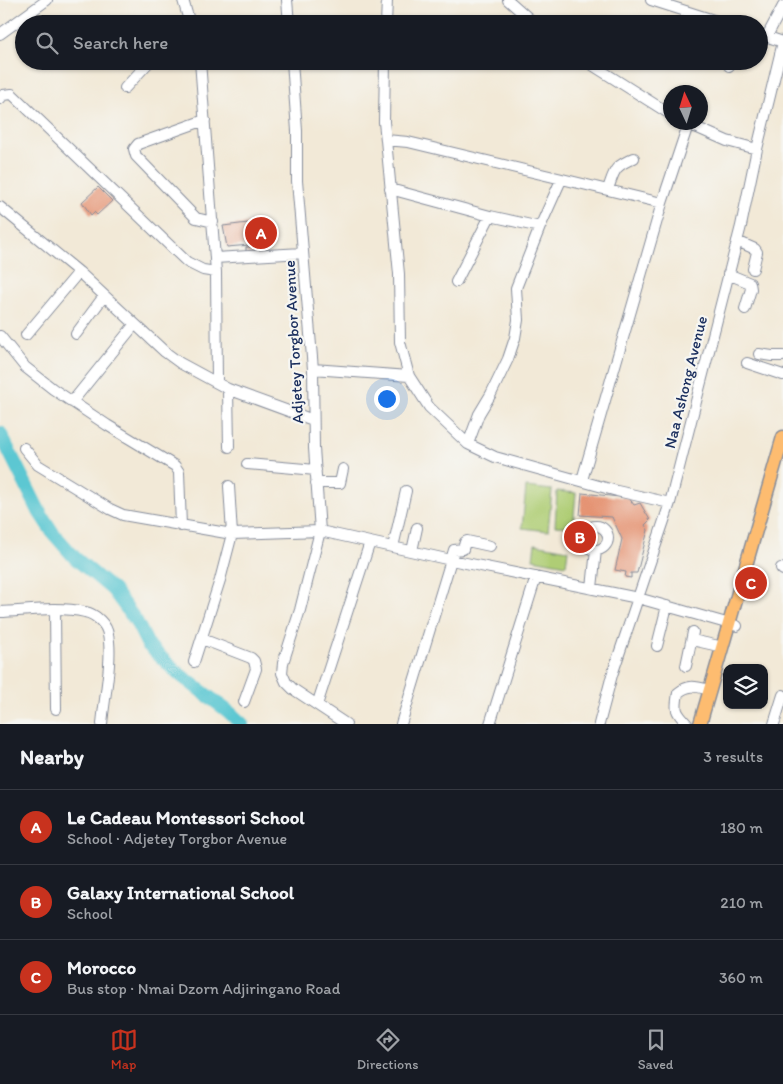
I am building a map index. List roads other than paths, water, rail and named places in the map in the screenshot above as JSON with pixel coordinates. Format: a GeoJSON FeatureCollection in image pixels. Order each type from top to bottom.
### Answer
{"type":"FeatureCollection","features":[{"type":"Feature","properties":{"kind":"main road"},"geometry":{"type":"LineString","coordinates":[[709,724],[783,437]]}},
{"type":"Feature","properties":{"kind":"main road"},"geometry":{"type":"LineString","coordinates":[[700,724],[723,647],[734,625],[783,464]]}},
{"type":"Feature","properties":{"kind":"street"},"geometry":{"type":"LineString","coordinates":[[26,15],[47,0]]}},
{"type":"Feature","properties":{"kind":"street"},"geometry":{"type":"LineString","coordinates":[[183,0],[187,15]]}},
{"type":"Feature","properties":{"kind":"street"},"geometry":{"type":"LineString","coordinates":[[287,0],[288,15]]}},
{"type":"Feature","properties":{"kind":"street"},"geometry":{"type":"LineString","coordinates":[[386,15],[387,0]]}},
{"type":"Feature","properties":{"kind":"street"},"geometry":{"type":"LineString","coordinates":[[508,0],[525,15]]}},
{"type":"Feature","properties":{"kind":"street"},"geometry":{"type":"LineString","coordinates":[[651,0],[698,15]]}},
{"type":"Feature","properties":{"kind":"street"},"geometry":{"type":"LineString","coordinates":[[768,28],[783,6]]}},
{"type":"Feature","properties":{"kind":"street"},"geometry":{"type":"LineString","coordinates":[[0,34],[15,23]]}},
{"type":"Feature","properties":{"kind":"street"},"geometry":{"type":"LineString","coordinates":[[768,37],[783,42]]}},
{"type":"Feature","properties":{"kind":"street","name":"Naa Ashong Avenue"},"geometry":{"type":"LineString","coordinates":[[599,724],[612,675],[670,503],[737,241],[783,42]]}},
{"type":"Feature","properties":{"kind":"street"},"geometry":{"type":"LineString","coordinates":[[125,88],[142,70]]}},
{"type":"Feature","properties":{"kind":"street"},"geometry":{"type":"LineString","coordinates":[[201,70],[216,272],[217,384]]}},
{"type":"Feature","properties":{"kind":"street","name":"Adjetey Torgbor Avenue"},"geometry":{"type":"LineString","coordinates":[[293,70],[297,181],[313,369],[313,420],[320,531],[300,610],[283,663],[282,673],[286,682],[293,688],[346,724]]}},
{"type":"Feature","properties":{"kind":"street"},"geometry":{"type":"LineString","coordinates":[[385,70],[384,127],[398,274],[400,342],[409,376],[429,407],[468,444],[496,457],[617,491],[670,503]]}},
{"type":"Feature","properties":{"kind":"street"},"geometry":{"type":"LineString","coordinates":[[600,70],[663,110]]}},
{"type":"Feature","properties":{"kind":"street"},"geometry":{"type":"LineString","coordinates":[[0,99],[3,95],[12,94],[187,262],[203,270],[216,272]]}},
{"type":"Feature","properties":{"kind":"street"},"geometry":{"type":"LineString","coordinates":[[205,120],[138,144],[134,149],[136,156],[196,218],[213,222]]}},
{"type":"Feature","properties":{"kind":"street"},"geometry":{"type":"LineString","coordinates":[[582,480],[684,130]]}},
{"type":"Feature","properties":{"kind":"street"},"geometry":{"type":"LineString","coordinates":[[700,130],[727,141],[757,149]]}},
{"type":"Feature","properties":{"kind":"street"},"geometry":{"type":"LineString","coordinates":[[386,140],[408,142],[662,203]]}},
{"type":"Feature","properties":{"kind":"street"},"geometry":{"type":"LineString","coordinates":[[608,189],[616,168],[620,164],[634,158]]}},
{"type":"Feature","properties":{"kind":"street"},"geometry":{"type":"LineString","coordinates":[[468,444],[478,414],[491,394],[513,345],[518,320],[516,288],[561,180]]}},
{"type":"Feature","properties":{"kind":"street"},"geometry":{"type":"LineString","coordinates":[[390,189],[490,216],[540,227]]}},
{"type":"Feature","properties":{"kind":"street"},"geometry":{"type":"LineString","coordinates":[[0,207],[79,272],[165,352],[180,363],[228,389],[313,420]]}},
{"type":"Feature","properties":{"kind":"street"},"geometry":{"type":"LineString","coordinates":[[456,282],[490,216]]}},
{"type":"Feature","properties":{"kind":"street"},"geometry":{"type":"LineString","coordinates":[[737,241],[755,249],[757,252],[753,269]]}},
{"type":"Feature","properties":{"kind":"street"},"geometry":{"type":"LineString","coordinates":[[215,258],[303,253]]}},
{"type":"Feature","properties":{"kind":"street"},"geometry":{"type":"LineString","coordinates":[[26,335],[79,272]]}},
{"type":"Feature","properties":{"kind":"street"},"geometry":{"type":"LineString","coordinates":[[728,274],[750,283],[751,289],[745,309]]}},
{"type":"Feature","properties":{"kind":"street"},"geometry":{"type":"LineString","coordinates":[[76,334],[104,296]]}},
{"type":"Feature","properties":{"kind":"street"},"geometry":{"type":"LineString","coordinates":[[72,402],[135,324]]}},
{"type":"Feature","properties":{"kind":"street"},"geometry":{"type":"LineString","coordinates":[[0,336],[24,367],[72,402],[177,468],[181,526]]}},
{"type":"Feature","properties":{"kind":"street"},"geometry":{"type":"LineString","coordinates":[[759,354],[783,356]]}},
{"type":"Feature","properties":{"kind":"street"},"geometry":{"type":"LineString","coordinates":[[747,363],[783,375]]}},
{"type":"Feature","properties":{"kind":"street"},"geometry":{"type":"LineString","coordinates":[[313,369],[409,376]]}},
{"type":"Feature","properties":{"kind":"street"},"geometry":{"type":"LineString","coordinates":[[228,389],[229,446]]}},
{"type":"Feature","properties":{"kind":"street"},"geometry":{"type":"LineString","coordinates":[[24,448],[38,465],[124,515],[232,534],[320,531],[638,598],[734,625]]}},
{"type":"Feature","properties":{"kind":"street"},"geometry":{"type":"LineString","coordinates":[[247,464],[316,470]]}},
{"type":"Feature","properties":{"kind":"street"},"geometry":{"type":"LineString","coordinates":[[316,483],[340,483],[343,469]]}},
{"type":"Feature","properties":{"kind":"street"},"geometry":{"type":"LineString","coordinates":[[194,662],[220,580],[232,534],[229,486]]}},
{"type":"Feature","properties":{"kind":"street"},"geometry":{"type":"LineString","coordinates":[[394,547],[406,491]]}},
{"type":"Feature","properties":{"kind":"street"},"geometry":{"type":"LineString","coordinates":[[412,551],[417,528]]}},
{"type":"Feature","properties":{"kind":"street"},"geometry":{"type":"LineString","coordinates":[[317,705],[370,542]]}},
{"type":"Feature","properties":{"kind":"street"},"geometry":{"type":"LineString","coordinates":[[401,724],[454,550],[463,549],[465,542],[490,546]]}},
{"type":"Feature","properties":{"kind":"street"},"geometry":{"type":"LineString","coordinates":[[592,588],[596,550]]}},
{"type":"Feature","properties":{"kind":"street"},"geometry":{"type":"LineString","coordinates":[[490,724],[536,577]]}},
{"type":"Feature","properties":{"kind":"street"},"geometry":{"type":"LineString","coordinates":[[657,646],[667,606]]}},
{"type":"Feature","properties":{"kind":"street"},"geometry":{"type":"LineString","coordinates":[[0,612],[55,610],[86,612],[104,624],[108,634],[109,656],[102,724]]}},
{"type":"Feature","properties":{"kind":"street"},"geometry":{"type":"LineString","coordinates":[[55,610],[56,709]]}},
{"type":"Feature","properties":{"kind":"street"},"geometry":{"type":"LineString","coordinates":[[686,666],[692,636],[723,647]]}},
{"type":"Feature","properties":{"kind":"street"},"geometry":{"type":"LineString","coordinates":[[202,639],[251,658],[254,661],[256,669],[244,702]]}},
{"type":"Feature","properties":{"kind":"street"},"geometry":{"type":"LineString","coordinates":[[687,724],[676,710],[678,693],[682,689],[694,686],[710,690]]}},
{"type":"Feature","properties":{"kind":"street"},"geometry":{"type":"LineString","coordinates":[[778,720],[783,695]]}},
{"type":"Feature","properties":{"kind":"waterway"},"geometry":{"type":"LineString","coordinates":[[0,433],[40,513],[53,533],[75,558],[113,590],[136,621],[148,645],[179,674],[242,724]]}},
{"type":"Feature","properties":{"kind":"place","name":"Le Cadeau Montessori School"},"geometry":{"type":"Point","coordinates":[261,233]}},
{"type":"Feature","properties":{"kind":"place","name":"Galaxy International School"},"geometry":{"type":"Point","coordinates":[580,537]}},
{"type":"Feature","properties":{"kind":"place","name":"Morocco"},"geometry":{"type":"Point","coordinates":[751,583]}}]}
